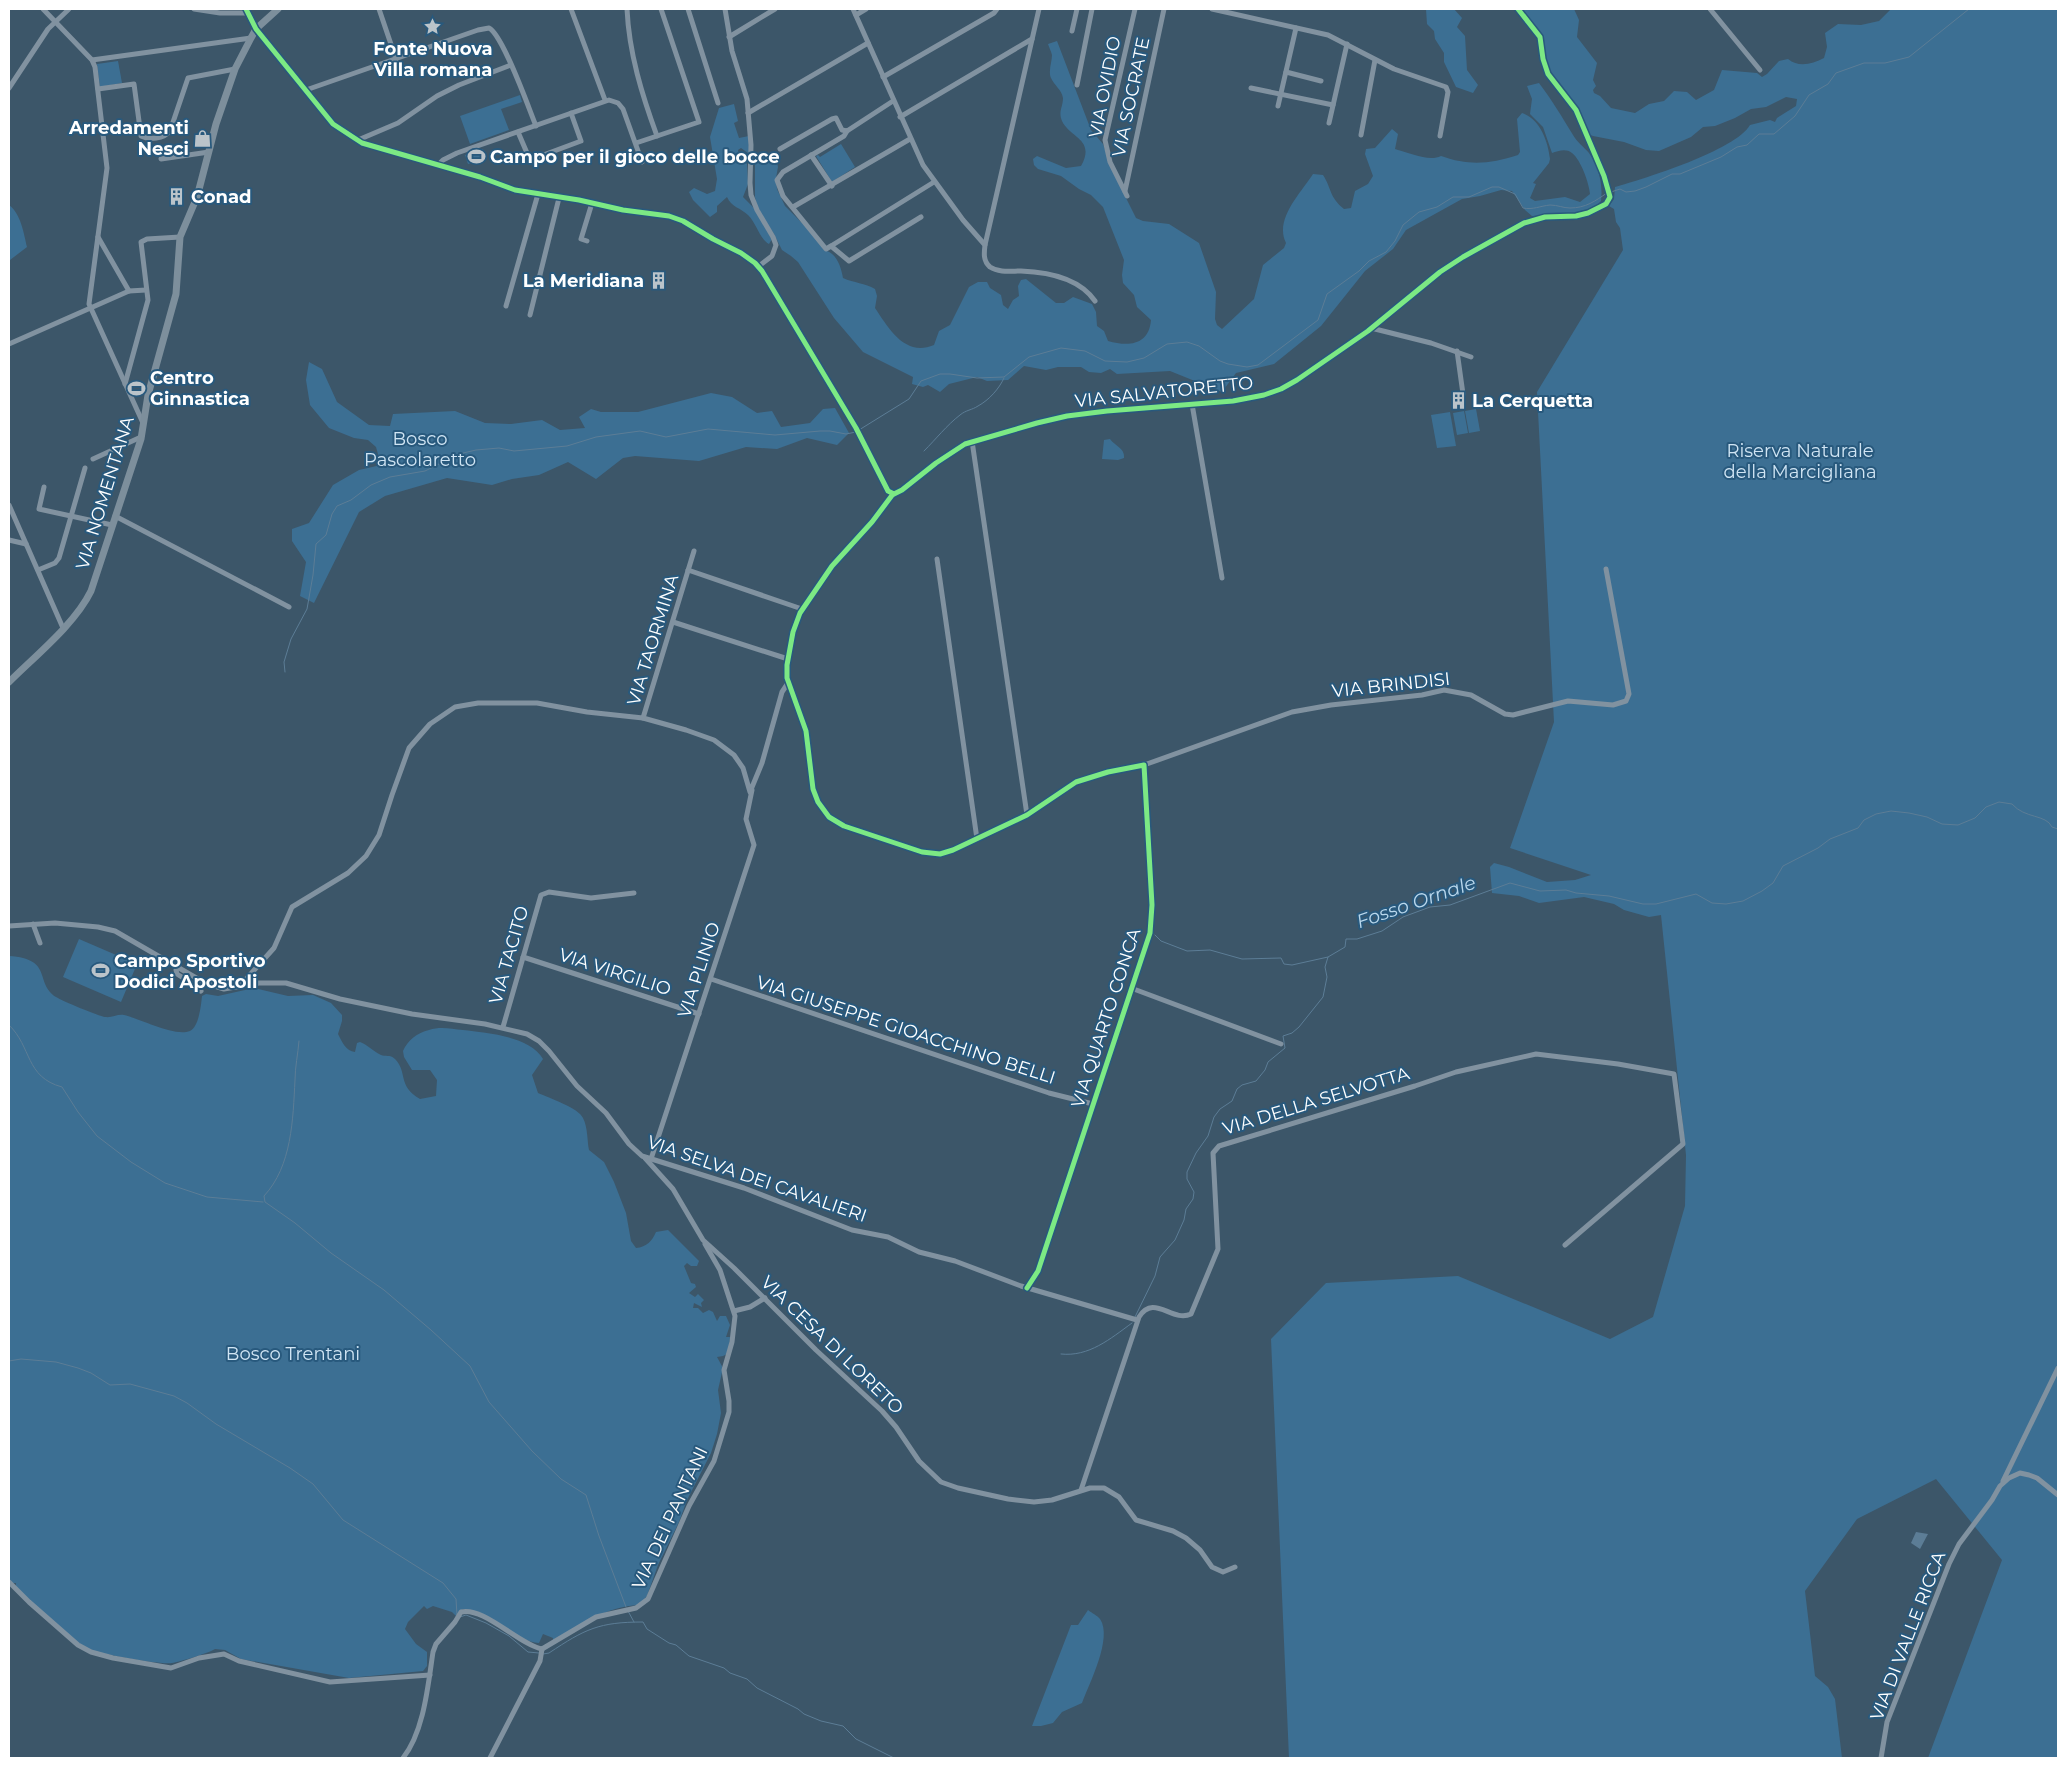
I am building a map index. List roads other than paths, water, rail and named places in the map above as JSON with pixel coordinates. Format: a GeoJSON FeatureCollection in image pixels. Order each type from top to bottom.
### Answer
{"type":"FeatureCollection","features":[{"type":"Feature","properties":{"kind":"main road","name":"VIA NOMENTANA"},"geometry":{"type":"LineString","coordinates":[[9,682],[63,628],[89,594],[141,437],[148,394],[176,294],[180,237],[197,197],[216,124],[235,69],[251,38],[256,29],[278,9]]}},
{"type":"Feature","properties":{"kind":"street"},"geometry":{"type":"LineString","coordinates":[[43,9],[92,60],[98,88],[107,168],[90,298],[91,309],[144,424]]}},
{"type":"Feature","properties":{"kind":"street"},"geometry":{"type":"LineString","coordinates":[[9,88],[55,21],[68,9]]}},
{"type":"Feature","properties":{"kind":"street"},"geometry":{"type":"LineString","coordinates":[[194,9],[247,11],[256,29],[332,124],[358,140],[376,148],[480,177],[515,190],[623,210],[654,213],[683,221],[712,239],[741,253],[759,266],[856,428],[888,492],[893,494],[872,522],[832,566],[802,609],[793,629],[786,673],[806,731],[814,793],[822,807],[835,822],[916,851],[934,855],[950,851],[978,839],[1027,815],[1076,782],[1108,772],[1144,765]]}},
{"type":"Feature","properties":{"kind":"street"},"geometry":{"type":"LineString","coordinates":[[379,9],[396,59]]}},
{"type":"Feature","properties":{"kind":"street"},"geometry":{"type":"LineString","coordinates":[[571,9],[605,100]]}},
{"type":"Feature","properties":{"kind":"street"},"geometry":{"type":"LineString","coordinates":[[627,9],[628,34],[634,61],[658,136]]}},
{"type":"Feature","properties":{"kind":"street"},"geometry":{"type":"LineString","coordinates":[[636,143],[700,122],[661,9]]}},
{"type":"Feature","properties":{"kind":"street"},"geometry":{"type":"LineString","coordinates":[[688,9],[718,103]]}},
{"type":"Feature","properties":{"kind":"street"},"geometry":{"type":"LineString","coordinates":[[725,9],[729,37],[746,93],[752,145],[751,195],[776,245],[772,256],[759,266]]}},
{"type":"Feature","properties":{"kind":"street"},"geometry":{"type":"LineString","coordinates":[[729,37],[775,9]]}},
{"type":"Feature","properties":{"kind":"street"},"geometry":{"type":"LineString","coordinates":[[853,9],[921,162],[934,182],[985,245]]}},
{"type":"Feature","properties":{"kind":"street"},"geometry":{"type":"LineString","coordinates":[[856,15],[866,9]]}},
{"type":"Feature","properties":{"kind":"street"},"geometry":{"type":"LineString","coordinates":[[883,77],[994,13],[997,9]]}},
{"type":"Feature","properties":{"kind":"street"},"geometry":{"type":"LineString","coordinates":[[1072,31],[1076,9]]}},
{"type":"Feature","properties":{"kind":"street"},"geometry":{"type":"LineString","coordinates":[[1077,85],[1092,9]]}},
{"type":"Feature","properties":{"kind":"street","name":"VIA OVIDIO"},"geometry":{"type":"LineString","coordinates":[[1126,194],[1110,162],[1105,137],[1135,9]]}},
{"type":"Feature","properties":{"kind":"street","name":"VIA SOCRATE"},"geometry":{"type":"LineString","coordinates":[[1126,194],[1164,9]]}},
{"type":"Feature","properties":{"kind":"street"},"geometry":{"type":"LineString","coordinates":[[1212,9],[1328,35],[1400,72],[1447,88],[1448,92],[1440,136]]}},
{"type":"Feature","properties":{"kind":"street"},"geometry":{"type":"LineString","coordinates":[[1245,16],[1246,9]]}},
{"type":"Feature","properties":{"kind":"street","name":"VIA SALVATORETTO"},"geometry":{"type":"LineString","coordinates":[[893,494],[902,490],[951,452],[972,441],[1044,421],[1078,414],[1244,399],[1280,389],[1297,380],[1371,328],[1447,267],[1509,231],[1541,218],[1588,213],[1606,204],[1610,197],[1608,189],[1576,110],[1546,71],[1540,36],[1518,9]]}},
{"type":"Feature","properties":{"kind":"street"},"geometry":{"type":"LineString","coordinates":[[1710,9],[1760,70]]}},
{"type":"Feature","properties":{"kind":"street"},"geometry":{"type":"LineString","coordinates":[[1038,10],[985,245],[985,259],[992,268],[1003,271],[1036,272],[1080,285],[1095,301]]}},
{"type":"Feature","properties":{"kind":"street"},"geometry":{"type":"LineString","coordinates":[[306,90],[487,28],[496,33],[511,64],[536,126]]}},
{"type":"Feature","properties":{"kind":"street"},"geometry":{"type":"LineString","coordinates":[[1278,106],[1296,28]]}},
{"type":"Feature","properties":{"kind":"street"},"geometry":{"type":"LineString","coordinates":[[92,60],[251,38]]}},
{"type":"Feature","properties":{"kind":"street"},"geometry":{"type":"LineString","coordinates":[[900,117],[1032,39]]}},
{"type":"Feature","properties":{"kind":"street"},"geometry":{"type":"LineString","coordinates":[[748,113],[868,43]]}},
{"type":"Feature","properties":{"kind":"street"},"geometry":{"type":"LineString","coordinates":[[1329,122],[1347,44]]}},
{"type":"Feature","properties":{"kind":"street"},"geometry":{"type":"LineString","coordinates":[[1369,108],[1377,61]]}},
{"type":"Feature","properties":{"kind":"street"},"geometry":{"type":"LineString","coordinates":[[1361,135],[1377,61]]}},
{"type":"Feature","properties":{"kind":"street"},"geometry":{"type":"LineString","coordinates":[[358,140],[398,123],[437,96],[462,83],[511,64]]}},
{"type":"Feature","properties":{"kind":"street"},"geometry":{"type":"LineString","coordinates":[[98,88],[134,84],[141,135],[146,138],[161,137],[166,136],[170,132],[188,78],[235,69]]}},
{"type":"Feature","properties":{"kind":"street"},"geometry":{"type":"LineString","coordinates":[[1286,72],[1321,81]]}},
{"type":"Feature","properties":{"kind":"street"},"geometry":{"type":"LineString","coordinates":[[1251,88],[1333,105]]}},
{"type":"Feature","properties":{"kind":"street"},"geometry":{"type":"LineString","coordinates":[[438,165],[455,154],[605,100],[614,101],[622,107],[642,162]]}},
{"type":"Feature","properties":{"kind":"street"},"geometry":{"type":"LineString","coordinates":[[893,102],[847,130],[844,136],[783,172],[777,180],[782,196],[826,249],[934,182]]}},
{"type":"Feature","properties":{"kind":"street"},"geometry":{"type":"LineString","coordinates":[[518,132],[530,160],[581,141],[571,113]]}},
{"type":"Feature","properties":{"kind":"street"},"geometry":{"type":"LineString","coordinates":[[780,149],[832,118],[836,118],[842,130],[847,130]]}},
{"type":"Feature","properties":{"kind":"street"},"geometry":{"type":"LineString","coordinates":[[793,207],[910,139]]}},
{"type":"Feature","properties":{"kind":"street"},"geometry":{"type":"LineString","coordinates":[[161,160],[209,152]]}},
{"type":"Feature","properties":{"kind":"street"},"geometry":{"type":"LineString","coordinates":[[811,155],[832,186]]}},
{"type":"Feature","properties":{"kind":"street"},"geometry":{"type":"LineString","coordinates":[[506,306],[538,194]]}},
{"type":"Feature","properties":{"kind":"street"},"geometry":{"type":"LineString","coordinates":[[530,315],[559,198]]}},
{"type":"Feature","properties":{"kind":"street"},"geometry":{"type":"LineString","coordinates":[[587,240],[581,239],[592,203]]}},
{"type":"Feature","properties":{"kind":"street"},"geometry":{"type":"LineString","coordinates":[[831,246],[849,261],[921,217]]}},
{"type":"Feature","properties":{"kind":"street"},"geometry":{"type":"LineString","coordinates":[[98,236],[129,291]]}},
{"type":"Feature","properties":{"kind":"street"},"geometry":{"type":"LineString","coordinates":[[125,385],[147,304],[141,242],[148,239],[180,237]]}},
{"type":"Feature","properties":{"kind":"street"},"geometry":{"type":"LineString","coordinates":[[9,344],[129,291],[146,290]]}},
{"type":"Feature","properties":{"kind":"street"},"geometry":{"type":"LineString","coordinates":[[1371,328],[1457,351],[1472,357]]}},
{"type":"Feature","properties":{"kind":"street"},"geometry":{"type":"LineString","coordinates":[[1457,351],[1463,394]]}},
{"type":"Feature","properties":{"kind":"street"},"geometry":{"type":"LineString","coordinates":[[1192,404],[1222,578]]}},
{"type":"Feature","properties":{"kind":"street"},"geometry":{"type":"LineString","coordinates":[[93,459],[141,437]]}},
{"type":"Feature","properties":{"kind":"street"},"geometry":{"type":"LineString","coordinates":[[972,441],[1027,815]]}},
{"type":"Feature","properties":{"kind":"street"},"geometry":{"type":"LineString","coordinates":[[38,570],[57,561],[85,468]]}},
{"type":"Feature","properties":{"kind":"street"},"geometry":{"type":"LineString","coordinates":[[44,487],[39,508],[112,526]]}},
{"type":"Feature","properties":{"kind":"street"},"geometry":{"type":"LineString","coordinates":[[9,505],[63,628]]}},
{"type":"Feature","properties":{"kind":"street"},"geometry":{"type":"LineString","coordinates":[[114,516],[289,607]]}},
{"type":"Feature","properties":{"kind":"street"},"geometry":{"type":"LineString","coordinates":[[9,540],[26,544]]}},
{"type":"Feature","properties":{"kind":"street","name":"VIA TAORMINA"},"geometry":{"type":"LineString","coordinates":[[643,718],[694,551]]}},
{"type":"Feature","properties":{"kind":"street"},"geometry":{"type":"LineString","coordinates":[[937,559],[978,839]]}},
{"type":"Feature","properties":{"kind":"street","name":"VIA BRINDISI"},"geometry":{"type":"LineString","coordinates":[[1144,765],[1292,712],[1444,690],[1473,696],[1511,715],[1568,701],[1613,705],[1626,701],[1629,694],[1606,569]]}},
{"type":"Feature","properties":{"kind":"street","name":"VIA TAORMINA"},"geometry":{"type":"LineString","coordinates":[[688,570],[802,609]]}},
{"type":"Feature","properties":{"kind":"street"},"geometry":{"type":"LineString","coordinates":[[673,622],[788,659]]}},
{"type":"Feature","properties":{"kind":"street","name":"VIA PLINIO"},"geometry":{"type":"LineString","coordinates":[[651,1159],[754,845],[746,819],[752,790],[782,692],[788,682]]}},
{"type":"Feature","properties":{"kind":"street"},"geometry":{"type":"LineString","coordinates":[[240,987],[273,951],[292,907],[348,874],[368,853],[379,835],[407,753],[430,724],[446,711],[466,704],[527,702],[600,714],[643,718],[693,732],[723,746],[739,761],[745,773],[749,791],[752,790]]}},
{"type":"Feature","properties":{"kind":"street","name":"VIA QUARTO CONCA"},"geometry":{"type":"LineString","coordinates":[[1027,1288],[1038,1271],[1150,934],[1152,922],[1144,765]]}},
{"type":"Feature","properties":{"kind":"street","name":"VIA TACITO"},"geometry":{"type":"LineString","coordinates":[[503,1027],[542,894],[549,892],[589,898],[634,893]]}},
{"type":"Feature","properties":{"kind":"street"},"geometry":{"type":"LineString","coordinates":[[33,924],[40,942]]}},
{"type":"Feature","properties":{"kind":"street","name":"VIA SELVA DEI CAVALIERI"},"geometry":{"type":"LineString","coordinates":[[9,926],[67,924],[115,931],[214,987],[224,989],[259,982],[286,983],[337,998],[408,1014],[477,1022],[529,1035],[543,1044],[581,1090],[606,1113],[634,1150],[644,1156],[742,1187],[852,1230],[886,1236],[919,1252],[955,1261],[1027,1288],[1137,1320]]}},
{"type":"Feature","properties":{"kind":"street","name":"VIA VIRGILIO"},"geometry":{"type":"LineString","coordinates":[[523,957],[699,1014]]}},
{"type":"Feature","properties":{"kind":"street"},"geometry":{"type":"LineString","coordinates":[[178,967],[176,970],[177,974],[201,991]]}},
{"type":"Feature","properties":{"kind":"street","name":"VIA GIUSEPPE GIOACCHINO BELLI"},"geometry":{"type":"LineString","coordinates":[[711,979],[1049,1093],[1093,1104]]}},
{"type":"Feature","properties":{"kind":"street"},"geometry":{"type":"LineString","coordinates":[[1131,988],[1281,1044]]}},
{"type":"Feature","properties":{"kind":"street","name":"VIA DELLA SELVOTTA"},"geometry":{"type":"LineString","coordinates":[[1137,1320],[1144,1309],[1150,1307],[1182,1317],[1189,1316],[1194,1311],[1218,1249],[1214,1153],[1217,1147],[1225,1143],[1449,1074],[1530,1055],[1542,1054],[1618,1064],[1674,1074],[1683,1144],[1565,1245]]}},
{"type":"Feature","properties":{"kind":"street","name":"VIA CESA DI LORETO"},"geometry":{"type":"LineString","coordinates":[[644,1156],[673,1189],[702,1240],[882,1411],[896,1427],[919,1461],[944,1484],[1028,1501],[1050,1500],[1081,1490],[1100,1487],[1112,1491],[1122,1499],[1135,1520],[1172,1531],[1186,1538],[1196,1546],[1215,1570],[1223,1572],[1236,1567]]}},
{"type":"Feature","properties":{"kind":"street","name":"VIA DEI PANTANI"},"geometry":{"type":"LineString","coordinates":[[542,1652],[596,1617],[634,1609],[648,1599],[690,1506],[714,1461],[729,1410],[724,1371],[732,1342],[735,1320],[734,1311],[720,1270],[702,1240]]}},
{"type":"Feature","properties":{"kind":"street"},"geometry":{"type":"LineString","coordinates":[[734,1311],[750,1307],[765,1298]]}},
{"type":"Feature","properties":{"kind":"street"},"geometry":{"type":"LineString","coordinates":[[1081,1490],[1137,1320]]}},
{"type":"Feature","properties":{"kind":"street"},"geometry":{"type":"LineString","coordinates":[[2000,1486],[2058,1368]]}},
{"type":"Feature","properties":{"kind":"street","name":"VIA DI VALLE RICCA"},"geometry":{"type":"LineString","coordinates":[[1881,1758],[1887,1722],[1949,1564],[1959,1544],[1992,1500],[2000,1486],[2014,1475],[2024,1473],[2037,1478],[2058,1495]]}},
{"type":"Feature","properties":{"kind":"street"},"geometry":{"type":"LineString","coordinates":[[9,1582],[78,1645],[91,1652],[113,1658],[171,1668],[199,1658],[224,1654],[239,1661],[330,1682],[430,1675]]}},
{"type":"Feature","properties":{"kind":"street"},"geometry":{"type":"LineString","coordinates":[[403,1758],[408,1751],[425,1707],[433,1652],[436,1644],[464,1611],[493,1622],[542,1652],[527,1686],[490,1758]]}},
{"type":"Feature","properties":{"kind":"waterway"},"geometry":{"type":"LineString","coordinates":[[1611,192],[1620,189],[1626,192],[1635,191],[1672,174],[1680,174],[1721,157],[1737,147],[1747,145],[1759,134],[1774,134],[1795,116],[1809,95],[1828,84],[1836,73],[1864,63],[1885,63],[1909,57],[1969,9]]}},
{"type":"Feature","properties":{"kind":"waterway"},"geometry":{"type":"LineString","coordinates":[[859,430],[909,399],[921,381],[940,374],[977,378],[1004,377],[1029,357],[1061,348],[1085,351],[1105,361],[1127,362],[1144,358],[1167,344],[1187,342],[1199,346],[1220,361],[1228,364],[1247,367],[1258,365],[1318,320],[1327,294],[1359,271],[1369,261],[1386,252],[1395,241],[1403,225],[1419,212],[1437,207],[1453,197],[1469,197],[1492,187],[1499,187],[1515,194],[1523,208],[1550,205],[1576,208],[1590,204],[1607,193]]}},
{"type":"Feature","properties":{"kind":"waterway"},"geometry":{"type":"LineString","coordinates":[[924,451],[960,415],[982,404],[990,397],[1004,378]]}},
{"type":"Feature","properties":{"kind":"waterway"},"geometry":{"type":"LineString","coordinates":[[285,672],[284,662],[291,639],[307,609],[316,544],[326,535],[332,514],[337,506],[351,500],[371,485],[390,477],[425,471],[459,454],[476,450],[499,448],[514,451],[567,446],[596,437],[640,431],[666,437],[708,429],[775,435],[820,431],[846,434],[856,432]]}},
{"type":"Feature","properties":{"kind":"waterway","name":"Fosso Ornale"},"geometry":{"type":"LineString","coordinates":[[1135,1317],[1155,1276],[1160,1257],[1175,1240],[1184,1220],[1186,1209],[1193,1199],[1194,1192],[1187,1179],[1187,1172],[1196,1153],[1208,1136],[1214,1117],[1220,1109],[1232,1101],[1237,1089],[1242,1085],[1256,1081],[1265,1070],[1268,1062],[1285,1048],[1283,1036],[1292,1033],[1299,1027],[1323,997],[1327,977],[1325,967],[1328,957],[1345,947],[1346,939],[1357,939],[1382,931],[1403,917],[1430,907],[1450,905],[1510,883],[1540,891],[1566,890],[1576,893],[1609,896],[1643,904],[1656,904],[1696,894],[1712,903],[1726,904],[1743,901],[1773,883],[1783,866],[1818,848],[1830,839],[1858,828],[1864,820],[1876,814],[1891,811],[1927,817],[1942,824],[1958,825],[1975,818],[1986,807],[1999,802],[2012,804],[2017,809],[2045,820],[2052,827],[2058,829]]}},
{"type":"Feature","properties":{"kind":"waterway"},"geometry":{"type":"LineString","coordinates":[[1155,935],[1161,941],[1187,951],[1210,950],[1242,959],[1281,958],[1284,964],[1292,965],[1328,957]]}},
{"type":"Feature","properties":{"kind":"waterway"},"geometry":{"type":"LineString","coordinates":[[9,1025],[41,1076],[62,1087],[78,1112],[97,1136],[131,1162],[165,1183],[207,1197],[263,1202]]}},
{"type":"Feature","properties":{"kind":"waterway"},"geometry":{"type":"LineString","coordinates":[[299,1041],[295,1070],[292,1126],[286,1156],[273,1184],[264,1196],[265,1202],[295,1223],[331,1253],[384,1290],[431,1330],[470,1366],[489,1402],[532,1451],[561,1479],[586,1495],[599,1536],[626,1607]]}},
{"type":"Feature","properties":{"kind":"waterway","name":"Fosso Ornale"},"geometry":{"type":"LineString","coordinates":[[1061,1354],[1081,1353],[1090,1350],[1107,1341],[1132,1323]]}},
{"type":"Feature","properties":{"kind":"waterway"},"geometry":{"type":"LineString","coordinates":[[9,1361],[21,1359],[56,1362],[91,1373],[110,1385],[130,1384],[174,1396],[187,1403],[216,1424],[290,1468],[313,1484],[343,1520],[443,1583],[456,1599],[457,1615]]}},
{"type":"Feature","properties":{"kind":"waterway"},"geometry":{"type":"LineString","coordinates":[[628,1611],[634,1622]]}},
{"type":"Feature","properties":{"kind":"waterway"},"geometry":{"type":"LineString","coordinates":[[460,1617],[466,1615],[486,1623],[509,1636],[528,1652],[539,1653]]}},
{"type":"Feature","properties":{"kind":"waterway"},"geometry":{"type":"LineString","coordinates":[[543,1654],[549,1653],[593,1628],[615,1623],[643,1622],[647,1629],[669,1643],[676,1645],[689,1656],[724,1668],[730,1673],[747,1679],[757,1688],[804,1714],[821,1721],[843,1726],[856,1739],[894,1758]]}},
{"type":"Feature","properties":{"kind":"place","name":"Fonte Nuova Villa romana"},"geometry":{"type":"Point","coordinates":[433,26]}},
{"type":"Feature","properties":{"kind":"place","name":"Arredamenti Nesci"},"geometry":{"type":"Point","coordinates":[203,138]}},
{"type":"Feature","properties":{"kind":"place","name":"Campo per il gioco delle bocce"},"geometry":{"type":"Point","coordinates":[476,157]}},
{"type":"Feature","properties":{"kind":"place","name":"Conad"},"geometry":{"type":"Point","coordinates":[177,197]}},
{"type":"Feature","properties":{"kind":"place","name":"La Meridiana"},"geometry":{"type":"Point","coordinates":[658,281]}},
{"type":"Feature","properties":{"kind":"place","name":"Centro Ginnastica"},"geometry":{"type":"Point","coordinates":[136,388]}},
{"type":"Feature","properties":{"kind":"place","name":"La Cerquetta"},"geometry":{"type":"Point","coordinates":[1458,401]}},
{"type":"Feature","properties":{"kind":"place","name":"Campo Sportivo Dodici Apostoli"},"geometry":{"type":"Point","coordinates":[100,971]}},
{"type":"Feature","properties":{"kind":"park label","name":"Bosco Pascolaretto"},"geometry":{"type":"Point","coordinates":[420,449]}},
{"type":"Feature","properties":{"kind":"park label","name":"Riserva Naturale della Marcigliana"},"geometry":{"type":"Point","coordinates":[1800,461]}},
{"type":"Feature","properties":{"kind":"park label","name":"Bosco Trentani"},"geometry":{"type":"Point","coordinates":[293,1354]}}]}
